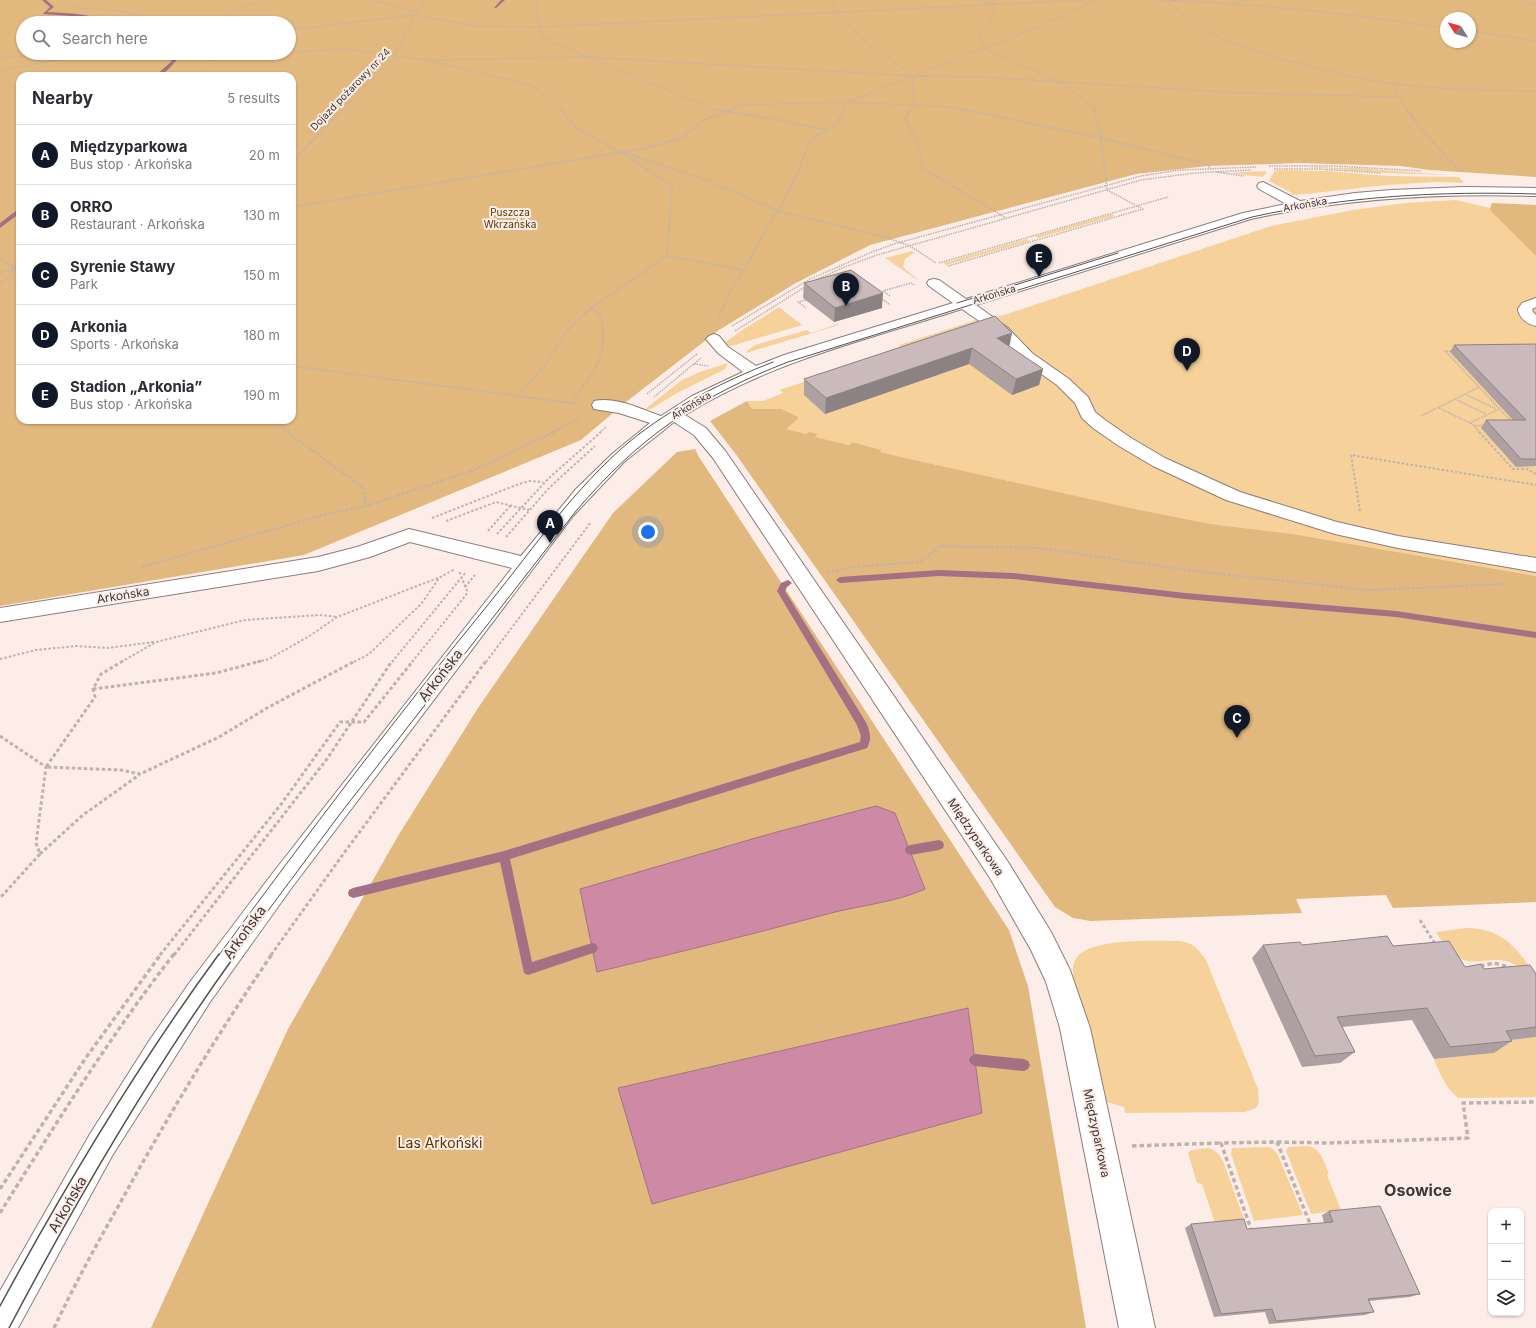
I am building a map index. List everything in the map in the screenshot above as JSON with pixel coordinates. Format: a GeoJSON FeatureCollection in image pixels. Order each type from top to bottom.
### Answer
{"type":"FeatureCollection","features":[{"type":"Feature","properties":{"kind":"street"},"geometry":{"type":"LineString","coordinates":[[1459,173],[1473,191],[1474,195],[1471,204]]}},
{"type":"Feature","properties":{"kind":"street"},"geometry":{"type":"LineString","coordinates":[[1263,186],[1298,205]]}},
{"type":"Feature","properties":{"kind":"street","name":"Arkońska"},"geometry":{"type":"LineString","coordinates":[[0,1326],[101,1145],[152,1064],[200,992],[281,882],[566,512],[592,483],[625,451],[668,419],[713,392],[754,372],[811,351],[1215,226],[1298,205],[1374,194],[1473,191],[1536,192]]}},
{"type":"Feature","properties":{"kind":"street"},"geometry":{"type":"LineString","coordinates":[[934,283],[1003,331],[1026,356],[1063,382],[1082,401],[1088,414],[1099,424],[1159,462],[1248,501],[1335,528],[1398,542],[1536,565]]}},
{"type":"Feature","properties":{"kind":"street"},"geometry":{"type":"LineString","coordinates":[[1536,302],[1527,306],[1525,309],[1526,314],[1536,322]]}},
{"type":"Feature","properties":{"kind":"street"},"geometry":{"type":"LineString","coordinates":[[716,342],[754,372]]}},
{"type":"Feature","properties":{"kind":"street","name":"Międzyparkowa"},"geometry":{"type":"LineString","coordinates":[[600,405],[694,425],[703,433],[999,870],[1041,941],[1060,980],[1075,1028],[1137,1328]]}},
{"type":"Feature","properties":{"kind":"street"},"geometry":{"type":"LineString","coordinates":[[409,535],[525,564]]}},
{"type":"Feature","properties":{"kind":"street","name":"Arkońska"},"geometry":{"type":"LineString","coordinates":[[0,615],[318,564],[363,552],[409,535]]}},
{"type":"Feature","properties":{"kind":"path"},"geometry":{"type":"LineString","coordinates":[[62,0],[68,6],[74,8],[144,16]]}},
{"type":"Feature","properties":{"kind":"path"},"geometry":{"type":"LineString","coordinates":[[224,16],[261,0]]}},
{"type":"Feature","properties":{"kind":"path"},"geometry":{"type":"LineString","coordinates":[[371,0],[417,12]]}},
{"type":"Feature","properties":{"kind":"path","name":"Dojazd pożarowy nr 24"},"geometry":{"type":"LineString","coordinates":[[296,158],[395,56],[415,15],[425,0]]}},
{"type":"Feature","properties":{"kind":"path"},"geometry":{"type":"LineString","coordinates":[[538,0],[536,1],[538,27],[544,38],[721,112],[775,119],[826,130]]}},
{"type":"Feature","properties":{"kind":"path"},"geometry":{"type":"LineString","coordinates":[[831,0],[838,12],[861,38],[913,76]]}},
{"type":"Feature","properties":{"kind":"path"},"geometry":{"type":"LineString","coordinates":[[981,0],[995,4]]}},
{"type":"Feature","properties":{"kind":"path"},"geometry":{"type":"LineString","coordinates":[[296,29],[415,15],[474,26],[538,27],[1084,0]]}},
{"type":"Feature","properties":{"kind":"path"},"geometry":{"type":"LineString","coordinates":[[716,342],[716,324],[732,288],[744,270],[770,222],[778,211],[799,171],[810,141],[836,124],[848,102],[985,49],[1096,0]]}},
{"type":"Feature","properties":{"kind":"path"},"geometry":{"type":"LineString","coordinates":[[1157,0],[1234,3],[1311,10],[1440,27]]}},
{"type":"Feature","properties":{"kind":"path"},"geometry":{"type":"LineString","coordinates":[[1166,0],[1196,24],[1244,47],[1277,58],[1319,69],[1391,83],[1481,90],[1536,91]]}},
{"type":"Feature","properties":{"kind":"path"},"geometry":{"type":"LineString","coordinates":[[1234,3],[1244,0]]}},
{"type":"Feature","properties":{"kind":"path"},"geometry":{"type":"LineString","coordinates":[[1523,0],[1536,5]]}},
{"type":"Feature","properties":{"kind":"path"},"geometry":{"type":"LineString","coordinates":[[995,4],[988,24],[978,35],[985,49],[1062,83],[1093,106],[1101,138],[1107,190]]}},
{"type":"Feature","properties":{"kind":"path"},"geometry":{"type":"LineString","coordinates":[[1476,32],[1536,41]]}},
{"type":"Feature","properties":{"kind":"path"},"geometry":{"type":"LineString","coordinates":[[296,52],[346,49],[426,60],[531,85],[554,101],[577,129],[621,152],[672,186],[667,256]]}},
{"type":"Feature","properties":{"kind":"path"},"geometry":{"type":"LineString","coordinates":[[0,58],[16,57]]}},
{"type":"Feature","properties":{"kind":"path"},"geometry":{"type":"LineString","coordinates":[[426,60],[587,57],[913,76],[981,77],[1242,93],[1397,97]]}},
{"type":"Feature","properties":{"kind":"path"},"geometry":{"type":"LineString","coordinates":[[0,71],[56,60]]}},
{"type":"Feature","properties":{"kind":"path"},"geometry":{"type":"LineString","coordinates":[[202,72],[215,60]]}},
{"type":"Feature","properties":{"kind":"path"},"geometry":{"type":"LineString","coordinates":[[913,76],[914,104],[905,119],[921,152],[922,168],[1007,218]]}},
{"type":"Feature","properties":{"kind":"path"},"geometry":{"type":"LineString","coordinates":[[1391,83],[1397,97],[1424,133],[1459,173]]}},
{"type":"Feature","properties":{"kind":"path"},"geometry":{"type":"LineString","coordinates":[[296,206],[647,148],[681,138],[704,120],[721,112],[743,105],[848,102],[949,106],[1101,138],[1205,164],[1215,172],[1221,174],[1245,176]]}},
{"type":"Feature","properties":{"kind":"path"},"geometry":{"type":"LineString","coordinates":[[621,152],[709,181],[778,211],[885,237],[910,246]]}},
{"type":"Feature","properties":{"kind":"path"},"geometry":{"type":"LineString","coordinates":[[465,587],[520,507],[543,482],[580,449],[632,411],[716,342],[734,325],[818,274],[855,258],[901,242],[1128,179],[1153,174],[1212,169],[1315,166],[1423,171]]}},
{"type":"Feature","properties":{"kind":"path"},"geometry":{"type":"LineString","coordinates":[[1269,169],[1317,169],[1387,174]]}},
{"type":"Feature","properties":{"kind":"path"},"geometry":{"type":"LineString","coordinates":[[812,282],[862,260],[1152,177],[1185,173],[1261,170]]}},
{"type":"Feature","properties":{"kind":"path"},"geometry":{"type":"LineString","coordinates":[[943,268],[1143,209],[1107,190]]}},
{"type":"Feature","properties":{"kind":"path"},"geometry":{"type":"LineString","coordinates":[[936,264],[1168,197]]}},
{"type":"Feature","properties":{"kind":"path"},"geometry":{"type":"LineString","coordinates":[[518,396],[545,365],[567,331],[591,308],[667,256],[744,270]]}},
{"type":"Feature","properties":{"kind":"path"},"geometry":{"type":"LineString","coordinates":[[0,258],[15,270]]}},
{"type":"Feature","properties":{"kind":"path"},"geometry":{"type":"LineString","coordinates":[[862,260],[866,262]]}},
{"type":"Feature","properties":{"kind":"path"},"geometry":{"type":"LineString","coordinates":[[0,284],[15,270],[16,265]]}},
{"type":"Feature","properties":{"kind":"path"},"geometry":{"type":"LineString","coordinates":[[0,272],[15,270]]}},
{"type":"Feature","properties":{"kind":"path"},"geometry":{"type":"LineString","coordinates":[[890,296],[883,291],[911,283],[918,288]]}},
{"type":"Feature","properties":{"kind":"path"},"geometry":{"type":"LineString","coordinates":[[632,411],[716,342],[808,285]]}},
{"type":"Feature","properties":{"kind":"path"},"geometry":{"type":"LineString","coordinates":[[799,290],[803,292]]}},
{"type":"Feature","properties":{"kind":"path"},"geometry":{"type":"LineString","coordinates":[[877,295],[892,306],[888,308]]}},
{"type":"Feature","properties":{"kind":"path"},"geometry":{"type":"LineString","coordinates":[[806,300],[798,302],[806,308]]}},
{"type":"Feature","properties":{"kind":"path"},"geometry":{"type":"LineString","coordinates":[[571,403],[579,389],[598,364],[605,335],[601,316],[591,308]]}},
{"type":"Feature","properties":{"kind":"path"},"geometry":{"type":"LineString","coordinates":[[1453,351],[1445,351],[1514,424],[1506,424]]}},
{"type":"Feature","properties":{"kind":"path"},"geometry":{"type":"LineString","coordinates":[[296,367],[571,403],[600,405]]}},
{"type":"Feature","properties":{"kind":"path"},"geometry":{"type":"LineString","coordinates":[[1421,416],[1479,388]]}},
{"type":"Feature","properties":{"kind":"path"},"geometry":{"type":"LineString","coordinates":[[1466,394],[1496,409],[1500,409]]}},
{"type":"Feature","properties":{"kind":"path"},"geometry":{"type":"LineString","coordinates":[[1456,399],[1486,414]]}},
{"type":"Feature","properties":{"kind":"path"},"geometry":{"type":"LineString","coordinates":[[138,569],[327,514],[366,506],[474,470],[540,439],[600,405]]}},
{"type":"Feature","properties":{"kind":"path"},"geometry":{"type":"LineString","coordinates":[[1439,407],[1474,426],[1513,469],[1527,470],[1536,474]]}},
{"type":"Feature","properties":{"kind":"path"},"geometry":{"type":"LineString","coordinates":[[1469,423],[1496,409]]}},
{"type":"Feature","properties":{"kind":"path"},"geometry":{"type":"LineString","coordinates":[[280,424],[285,430],[364,488],[366,506]]}},
{"type":"Feature","properties":{"kind":"path"},"geometry":{"type":"LineString","coordinates":[[1474,426],[1490,425]]}},
{"type":"Feature","properties":{"kind":"path"},"geometry":{"type":"LineString","coordinates":[[0,1213],[75,1094],[151,984],[223,890],[309,783],[391,663],[461,577],[486,555],[556,480],[595,446]]}},
{"type":"Feature","properties":{"kind":"path"},"geometry":{"type":"LineString","coordinates":[[1363,534],[1351,456],[1536,485]]}},
{"type":"Feature","properties":{"kind":"path"},"geometry":{"type":"LineString","coordinates":[[409,535],[432,518],[446,512],[519,484],[530,481],[543,482]]}},
{"type":"Feature","properties":{"kind":"path"},"geometry":{"type":"LineString","coordinates":[[445,525],[443,522],[496,502],[529,510]]}},
{"type":"Feature","properties":{"kind":"path"},"geometry":{"type":"LineString","coordinates":[[54,1328],[104,1231],[144,1159],[194,1073],[244,995],[283,938],[358,835],[592,521]]}},
{"type":"Feature","properties":{"kind":"path"},"geometry":{"type":"LineString","coordinates":[[802,580],[852,567],[920,562],[940,546],[1039,548],[1200,572],[1370,590],[1513,584]]}},
{"type":"Feature","properties":{"kind":"path"},"geometry":{"type":"LineString","coordinates":[[0,1189],[67,1086],[150,969],[311,766],[340,722],[364,722],[467,593],[458,568],[438,578],[337,617],[311,635],[269,659],[216,673],[93,690]]}},
{"type":"Feature","properties":{"kind":"path"},"geometry":{"type":"LineString","coordinates":[[0,898],[40,854],[83,815],[140,774],[219,737],[267,708],[369,654],[422,603],[438,578]]}},
{"type":"Feature","properties":{"kind":"path"},"geometry":{"type":"LineString","coordinates":[[0,659],[36,650],[76,646],[107,648],[156,642],[245,620],[319,616],[337,617]]}},
{"type":"Feature","properties":{"kind":"path"},"geometry":{"type":"LineString","coordinates":[[40,854],[36,843],[46,767],[95,698],[93,690],[101,674],[156,642]]}},
{"type":"Feature","properties":{"kind":"path"},"geometry":{"type":"LineString","coordinates":[[0,736],[46,767],[121,770],[140,774]]}},
{"type":"Feature","properties":{"kind":"path"},"geometry":{"type":"LineString","coordinates":[[1420,920],[1436,945]]}},
{"type":"Feature","properties":{"kind":"path"},"geometry":{"type":"LineString","coordinates":[[1477,966],[1494,963],[1503,964],[1518,972]]}},
{"type":"Feature","properties":{"kind":"path"},"geometry":{"type":"LineString","coordinates":[[1100,1147],[1277,1142],[1328,1143],[1468,1138],[1463,1103],[1536,1102]]}},
{"type":"Feature","properties":{"kind":"path"},"geometry":{"type":"LineString","coordinates":[[1277,1142],[1312,1227]]}},
{"type":"Feature","properties":{"kind":"path"},"geometry":{"type":"LineString","coordinates":[[1221,1143],[1252,1232]]}},
{"type":"Feature","properties":{"kind":"shaded area"},"geometry":{"type":"Polygon","coordinates":[[[1307,167],[1357,168],[1447,175],[1385,173],[1307,167]]]}},
{"type":"Feature","properties":{"kind":"shaded area"},"geometry":{"type":"Polygon","coordinates":[[[1277,170],[1326,171],[1388,176],[1459,177],[1464,183],[1436,182],[1387,185],[1296,195],[1290,194],[1292,193],[1269,181],[1274,172],[1277,170]]]}},
{"type":"Feature","properties":{"kind":"shaded area"},"geometry":{"type":"Polygon","coordinates":[[[1267,172],[1263,177],[1229,173],[1267,172]]]}},
{"type":"Feature","properties":{"kind":"shaded area"},"geometry":{"type":"Polygon","coordinates":[[[1456,200],[1490,208],[1536,256],[1536,576],[1293,534],[1211,524],[1135,509],[880,452],[880,450],[852,442],[849,445],[814,437],[816,434],[806,434],[785,429],[797,420],[781,409],[752,409],[747,401],[763,401],[783,393],[779,390],[896,352],[901,349],[899,345],[976,320],[979,322],[1010,313],[1271,226],[1353,210],[1405,203],[1456,200]]]}},
{"type":"Feature","properties":{"kind":"shaded area"},"geometry":{"type":"Polygon","coordinates":[[[1112,214],[1115,216],[1038,238],[1035,236],[1112,214]]]}},
{"type":"Feature","properties":{"kind":"shaded area"},"geometry":{"type":"Polygon","coordinates":[[[1027,239],[1030,241],[946,265],[943,263],[1027,239]]]}},
{"type":"Feature","properties":{"kind":"shaded area"},"geometry":{"type":"Polygon","coordinates":[[[912,251],[914,253],[905,259],[903,267],[917,279],[885,258],[912,251]]]}},
{"type":"Feature","properties":{"kind":"shaded area"},"geometry":{"type":"Polygon","coordinates":[[[779,307],[802,325],[725,347],[723,344],[779,307]]]}},
{"type":"Feature","properties":{"kind":"shaded area"},"geometry":{"type":"Polygon","coordinates":[[[838,324],[839,325],[746,353],[755,345],[807,330],[811,333],[838,324]]]}},
{"type":"Feature","properties":{"kind":"shaded area"},"geometry":{"type":"Polygon","coordinates":[[[728,363],[725,369],[677,393],[651,409],[644,410],[682,380],[700,372],[728,363]]]}},
{"type":"Feature","properties":{"kind":"shaded area"},"geometry":{"type":"Polygon","coordinates":[[[876,806],[895,813],[925,889],[903,897],[831,913],[597,972],[580,889],[773,833],[876,806]]]}},
{"type":"Feature","properties":{"kind":"shaded area"},"geometry":{"type":"Polygon","coordinates":[[[1467,928],[1489,931],[1505,940],[1512,945],[1531,969],[1524,971],[1514,964],[1505,961],[1464,960],[1455,956],[1449,951],[1436,932],[1467,928]]]}},
{"type":"Feature","properties":{"kind":"shaded area"},"geometry":{"type":"Polygon","coordinates":[[[1180,941],[1189,943],[1195,947],[1206,960],[1258,1089],[1259,1103],[1256,1108],[1245,1112],[1125,1113],[1124,1107],[1107,1102],[1074,982],[1074,962],[1078,956],[1086,950],[1111,943],[1180,941]]]}},
{"type":"Feature","properties":{"kind":"shaded area"},"geometry":{"type":"Polygon","coordinates":[[[968,1008],[982,1113],[652,1204],[618,1088],[968,1008]]]}},
{"type":"Feature","properties":{"kind":"shaded area"},"geometry":{"type":"Polygon","coordinates":[[[1536,1037],[1536,1097],[1458,1098],[1446,1085],[1434,1059],[1494,1053],[1488,1043],[1536,1037]]]}},
{"type":"Feature","properties":{"kind":"shaded area"},"geometry":{"type":"Polygon","coordinates":[[[1308,1146],[1316,1150],[1322,1157],[1329,1174],[1327,1175],[1341,1210],[1311,1214],[1286,1151],[1288,1147],[1308,1146]]]}},
{"type":"Feature","properties":{"kind":"shaded area"},"geometry":{"type":"Polygon","coordinates":[[[1270,1147],[1277,1153],[1303,1215],[1254,1221],[1231,1154],[1232,1148],[1270,1147]]]}},
{"type":"Feature","properties":{"kind":"shaded area"},"geometry":{"type":"Polygon","coordinates":[[[1208,1148],[1217,1153],[1223,1161],[1245,1222],[1215,1223],[1202,1184],[1197,1183],[1188,1153],[1191,1150],[1208,1148]]]}},
{"type":"Feature","properties":{"kind":"green space","name":"Puszcza Wkrzańska"},"geometry":{"type":"Polygon","coordinates":[[[0,0],[1536,0],[1536,177],[1429,170],[1401,166],[1299,163],[1207,166],[1136,174],[870,245],[794,284],[719,330],[626,402],[581,440],[304,555],[0,606],[0,0]]]}},
{"type":"Feature","properties":{"kind":"green space"},"geometry":{"type":"Polygon","coordinates":[[[1492,203],[1536,205],[1536,256],[1492,212],[1490,208],[1492,203]]]}},
{"type":"Feature","properties":{"kind":"green space"},"geometry":{"type":"Polygon","coordinates":[[[747,401],[752,409],[781,409],[798,417],[797,420],[786,429],[806,434],[809,432],[817,434],[815,437],[849,445],[852,442],[881,450],[880,452],[1135,509],[1211,524],[1293,534],[1536,576],[1536,902],[1393,908],[1386,895],[1296,899],[1302,913],[1091,921],[1073,918],[1055,907],[735,453],[710,421],[747,401]]]}},
{"type":"Feature","properties":{"kind":"green space","name":"Las Arkoński"},"geometry":{"type":"Polygon","coordinates":[[[695,449],[1009,930],[1028,986],[1086,1328],[151,1328],[288,1029],[398,836],[478,708],[613,513],[677,452],[695,449]],[[895,813],[598,972],[831,913],[891,900],[925,889],[895,813]],[[968,1008],[619,1088],[652,1204],[982,1113],[968,1008]]]}},
{"type":"Feature","properties":{"kind":"building"},"geometry":{"type":"Polygon","coordinates":[[[851,270],[883,293],[835,308],[804,283],[851,270]]]}},
{"type":"Feature","properties":{"kind":"building"},"geometry":{"type":"Polygon","coordinates":[[[995,316],[1012,333],[997,338],[1043,369],[1016,379],[972,348],[826,398],[804,379],[995,316]]]}},
{"type":"Feature","properties":{"kind":"building"},"geometry":{"type":"Polygon","coordinates":[[[1536,344],[1536,459],[1521,459],[1486,420],[1526,420],[1454,345],[1536,344]]]}},
{"type":"Feature","properties":{"kind":"building"},"geometry":{"type":"Polygon","coordinates":[[[1387,936],[1393,946],[1449,941],[1465,967],[1481,964],[1484,969],[1530,965],[1536,974],[1536,1027],[1506,1031],[1512,1041],[1450,1047],[1427,1008],[1337,1017],[1355,1052],[1315,1056],[1263,945],[1300,942],[1302,945],[1387,936]]]}},
{"type":"Feature","properties":{"kind":"building"},"geometry":{"type":"Polygon","coordinates":[[[1380,1206],[1420,1294],[1368,1299],[1374,1312],[1276,1321],[1272,1309],[1221,1314],[1191,1224],[1244,1219],[1247,1229],[1333,1222],[1329,1211],[1380,1206]]]}},
{"type":"Feature","properties":{"kind":"waterway"},"geometry":{"type":"LineString","coordinates":[[44,0],[52,7],[44,13],[78,16]]}},
{"type":"Feature","properties":{"kind":"waterway"},"geometry":{"type":"LineString","coordinates":[[495,7],[503,0]]}},
{"type":"Feature","properties":{"kind":"waterway"},"geometry":{"type":"LineString","coordinates":[[163,72],[174,60]]}},
{"type":"Feature","properties":{"kind":"waterway"},"geometry":{"type":"LineString","coordinates":[[0,226],[16,213]]}},
{"type":"Feature","properties":{"kind":"waterway"},"geometry":{"type":"LineString","coordinates":[[840,580],[939,573],[1013,576],[1185,596],[1396,614],[1536,635]]}},
{"type":"Feature","properties":{"kind":"waterway"},"geometry":{"type":"LineString","coordinates":[[504,856],[864,745],[866,736],[862,724],[781,591],[784,585],[788,583]]}},
{"type":"Feature","properties":{"kind":"waterway"},"geometry":{"type":"LineString","coordinates":[[910,850],[939,845]]}},
{"type":"Feature","properties":{"kind":"waterway"},"geometry":{"type":"LineString","coordinates":[[353,893],[504,856]]}},
{"type":"Feature","properties":{"kind":"waterway"},"geometry":{"type":"LineString","coordinates":[[504,856],[528,969],[592,948]]}},
{"type":"Feature","properties":{"kind":"waterway"},"geometry":{"type":"LineString","coordinates":[[975,1060],[1024,1065]]}},
{"type":"Feature","properties":{"kind":"tram line"},"geometry":{"type":"LineString","coordinates":[[235,955],[340,814],[576,511],[623,461],[672,422],[698,405],[756,375],[788,362],[1252,217],[1323,204],[1393,196],[1464,193],[1536,194]]}},
{"type":"Feature","properties":{"kind":"tram line"},"geometry":{"type":"LineString","coordinates":[[957,303],[1118,253]]}},
{"type":"Feature","properties":{"kind":"tram line"},"geometry":{"type":"LineString","coordinates":[[219,955],[421,688],[573,498],[609,460],[645,429],[698,396],[773,362]]}},
{"type":"Feature","properties":{"kind":"tram line"},"geometry":{"type":"LineString","coordinates":[[0,1306],[51,1215],[131,1082],[159,1039],[219,954]]}},
{"type":"Feature","properties":{"kind":"tram line"},"geometry":{"type":"LineString","coordinates":[[9,1328],[61,1232],[116,1137],[174,1044],[236,954]]}},
{"type":"Feature","properties":{"kind":"place","name":"Stadion „Arkonia”"},"geometry":{"type":"Point","coordinates":[1039,277]}},
{"type":"Feature","properties":{"kind":"place","name":"ORRO"},"geometry":{"type":"Point","coordinates":[846,306]}},
{"type":"Feature","properties":{"kind":"place","name":"Arkonia"},"geometry":{"type":"Point","coordinates":[1187,371]}},
{"type":"Feature","properties":{"kind":"place","name":"Międzyparkowa"},"geometry":{"type":"Point","coordinates":[550,543]}},
{"type":"Feature","properties":{"kind":"place","name":"Syrenie Stawy"},"geometry":{"type":"Point","coordinates":[1237,738]}},
{"type":"Feature","properties":{"kind":"district","name":"Osowice"},"geometry":{"type":"Point","coordinates":[1418,1190]}}]}
